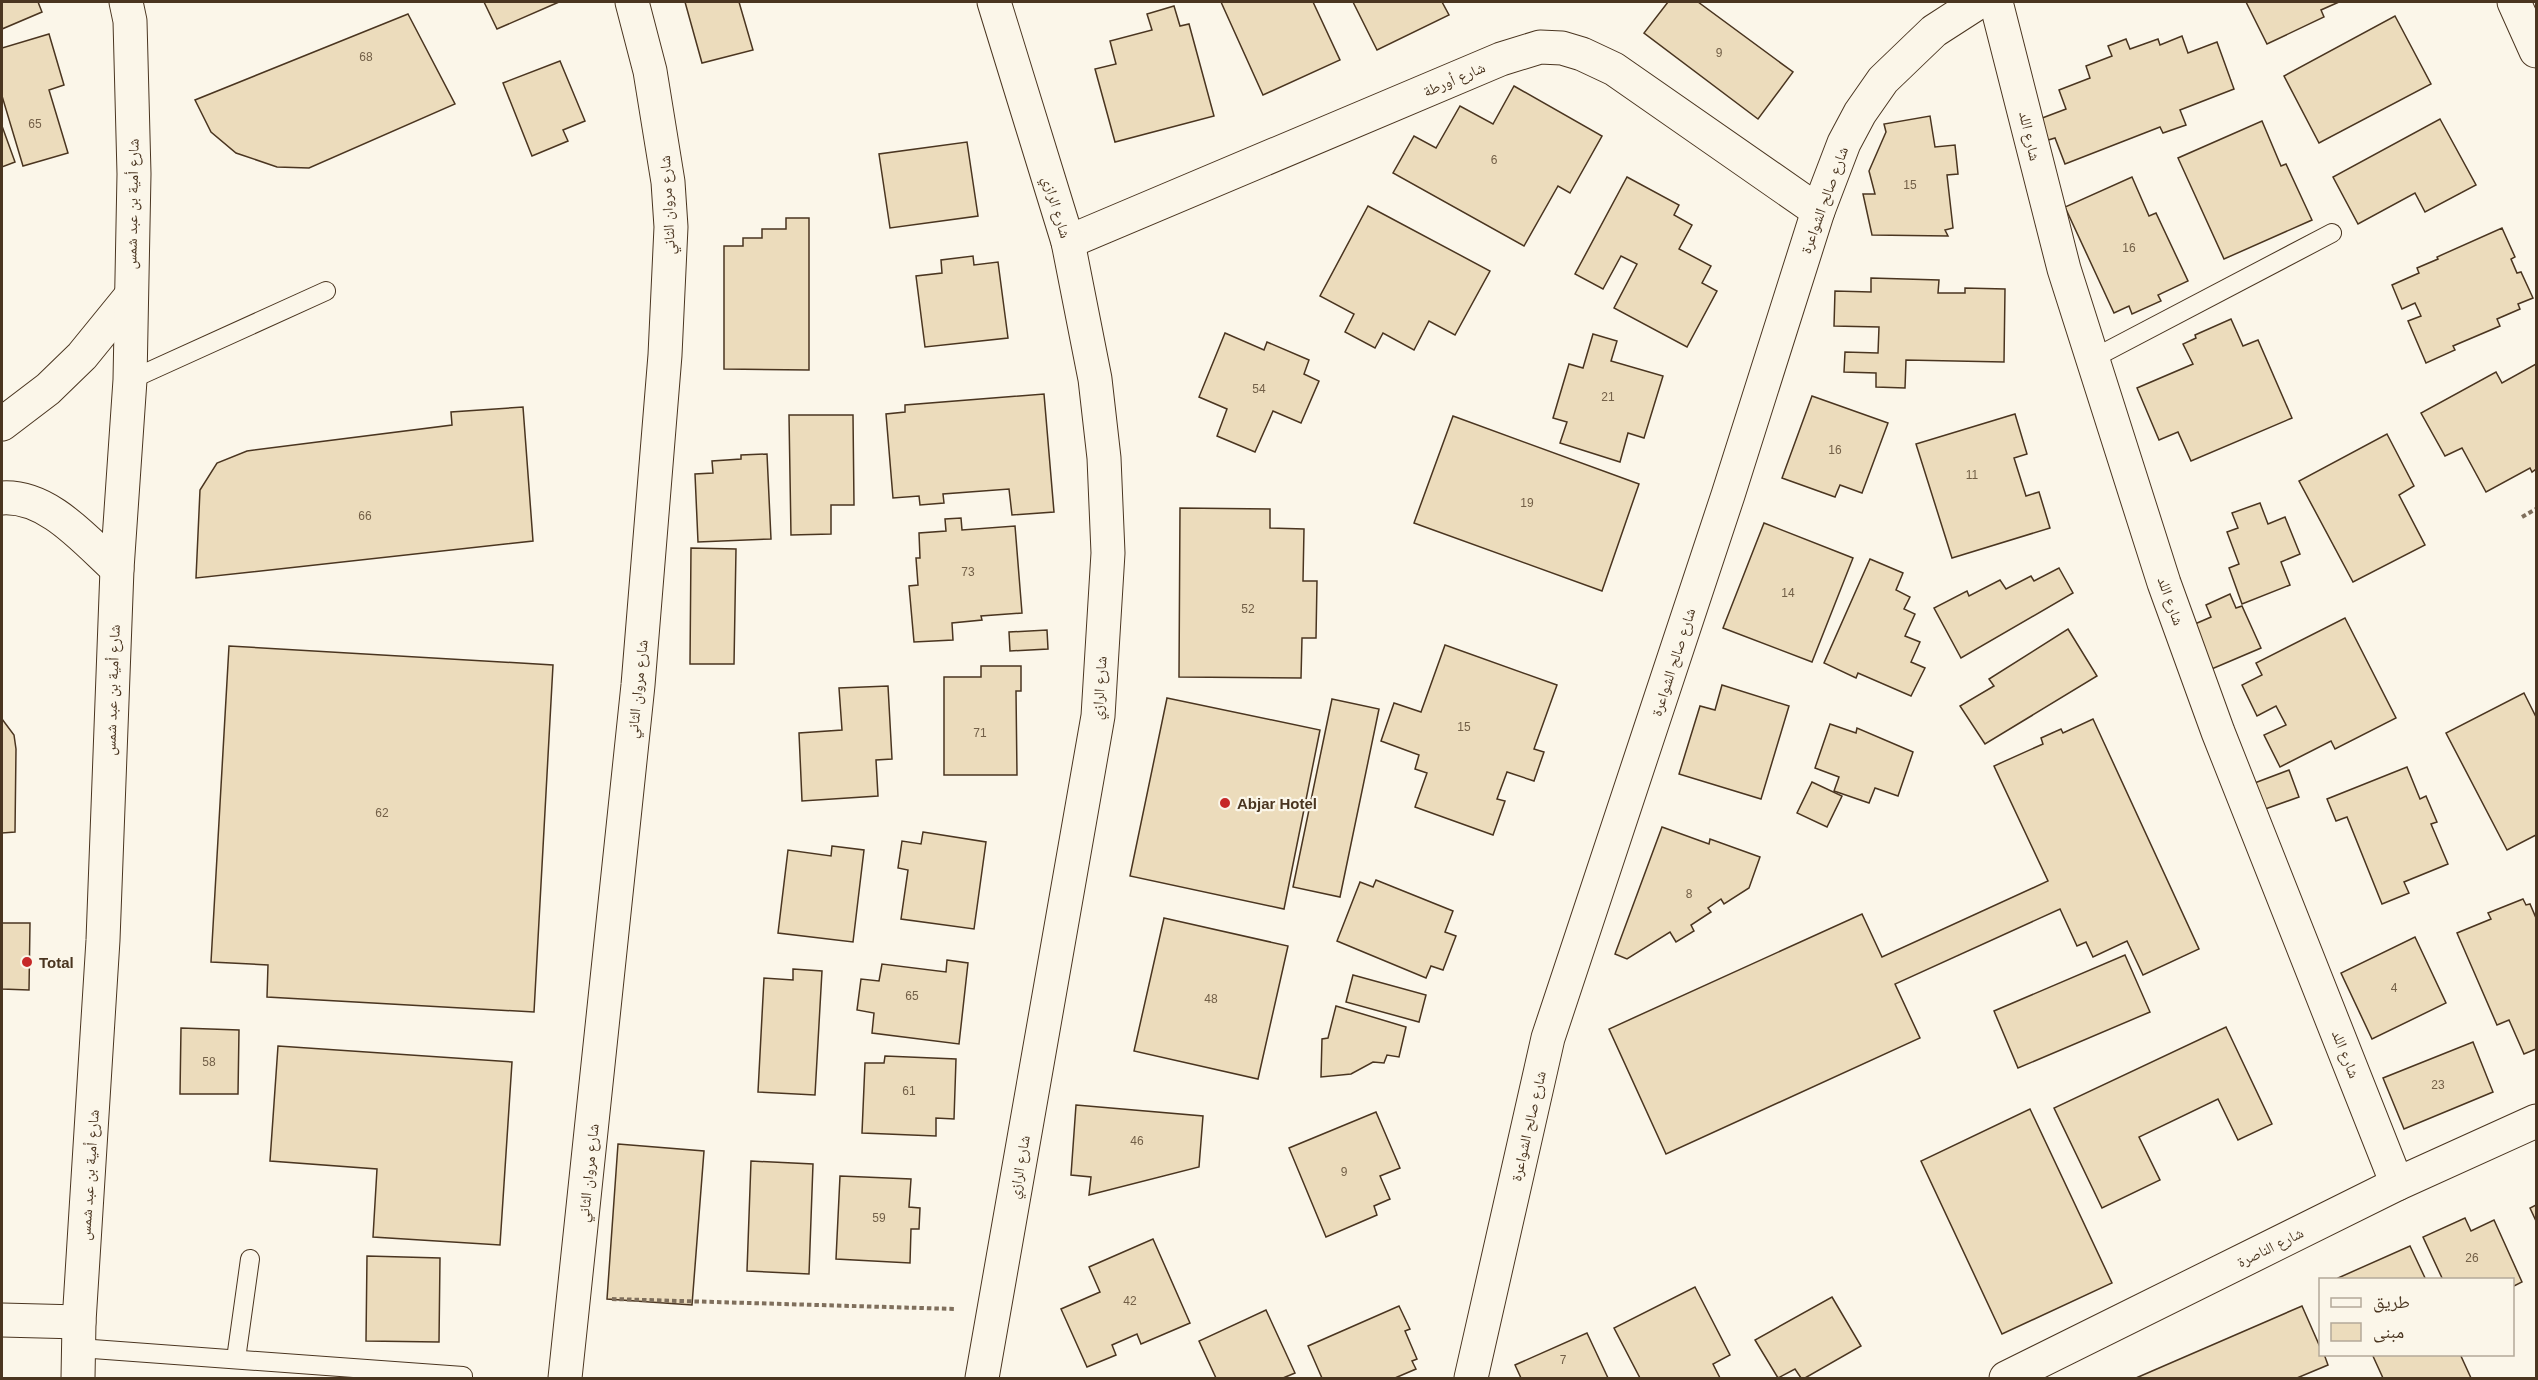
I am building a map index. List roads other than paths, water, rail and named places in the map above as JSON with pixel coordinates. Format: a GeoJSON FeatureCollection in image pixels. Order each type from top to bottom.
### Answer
{"type":"FeatureCollection","features":[{"type":"Feature","properties":{"kind":"street","name":"شارع أمية بن عبد شمس"},"geometry":{"type":"LineString","coordinates":[[79,1349],[104,940],[117,568],[130,380],[130,297],[135,174],[130,21],[126,2]]}},
{"type":"Feature","properties":{"kind":"street","name":"شارع مروان الثاني"},"geometry":{"type":"LineString","coordinates":[[565,1378],[641,650],[659,451],[668,314],[671,227],[668,182],[650,71],[632,2]]}},
{"type":"Feature","properties":{"kind":"street","name":"شارع صالح الشواعرة"},"geometry":{"type":"LineString","coordinates":[[1471,1378],[1548,1038],[1728,495],[1818,211],[1844,143],[1860,113],[1883,80],[1934,31],[1979,2]]}},
{"type":"Feature","properties":{"kind":"street","name":"شارع اللد"},"geometry":{"type":"LineString","coordinates":[[1996,2],[2064,269],[2153,552],[2215,721],[2397,1184]]}},
{"type":"Feature","properties":{"kind":"street"},"geometry":{"type":"LineString","coordinates":[[2514,2],[2536,51]]}},
{"type":"Feature","properties":{"kind":"street","name":"شارع الرازي"},"geometry":{"type":"LineString","coordinates":[[982,1378],[1098,716],[1108,553],[1104,458],[1095,380],[1068,242],[1004,5]]}},
{"type":"Feature","properties":{"kind":"street","name":"شارع أورطة"},"geometry":{"type":"LineString","coordinates":[[1068,242],[1501,59],[1540,47],[1562,48],[1614,69],[1818,211]]}},
{"type":"Feature","properties":{"kind":"street"},"geometry":{"type":"LineString","coordinates":[[2,424],[48,389],[82,356],[130,297]]}},
{"type":"Feature","properties":{"kind":"street"},"geometry":{"type":"LineString","coordinates":[[2,498],[13,497],[39,506],[66,523],[117,568]]}},
{"type":"Feature","properties":{"kind":"street","name":"شارع الناصرة"},"geometry":{"type":"LineString","coordinates":[[2006,1378],[2397,1184],[2536,1121]]}},
{"type":"Feature","properties":{"kind":"street"},"geometry":{"type":"LineString","coordinates":[[2,1320],[79,1349]]}},
{"type":"Feature","properties":{"kind":"lane"},"geometry":{"type":"LineString","coordinates":[[2092,359],[2332,233]]}},
{"type":"Feature","properties":{"kind":"lane"},"geometry":{"type":"LineString","coordinates":[[130,380],[326,291]]}},
{"type":"Feature","properties":{"kind":"lane"},"geometry":{"type":"LineString","coordinates":[[236,1359],[250,1258]]}},
{"type":"Feature","properties":{"kind":"lane"},"geometry":{"type":"LineString","coordinates":[[79,1349],[463,1376]]}},
{"type":"Feature","properties":{"kind":"place","name":"Abjar Hotel"},"geometry":{"type":"Point","coordinates":[1225,803]}},
{"type":"Feature","properties":{"kind":"place","name":"Total"},"geometry":{"type":"Point","coordinates":[27,962]}}]}
